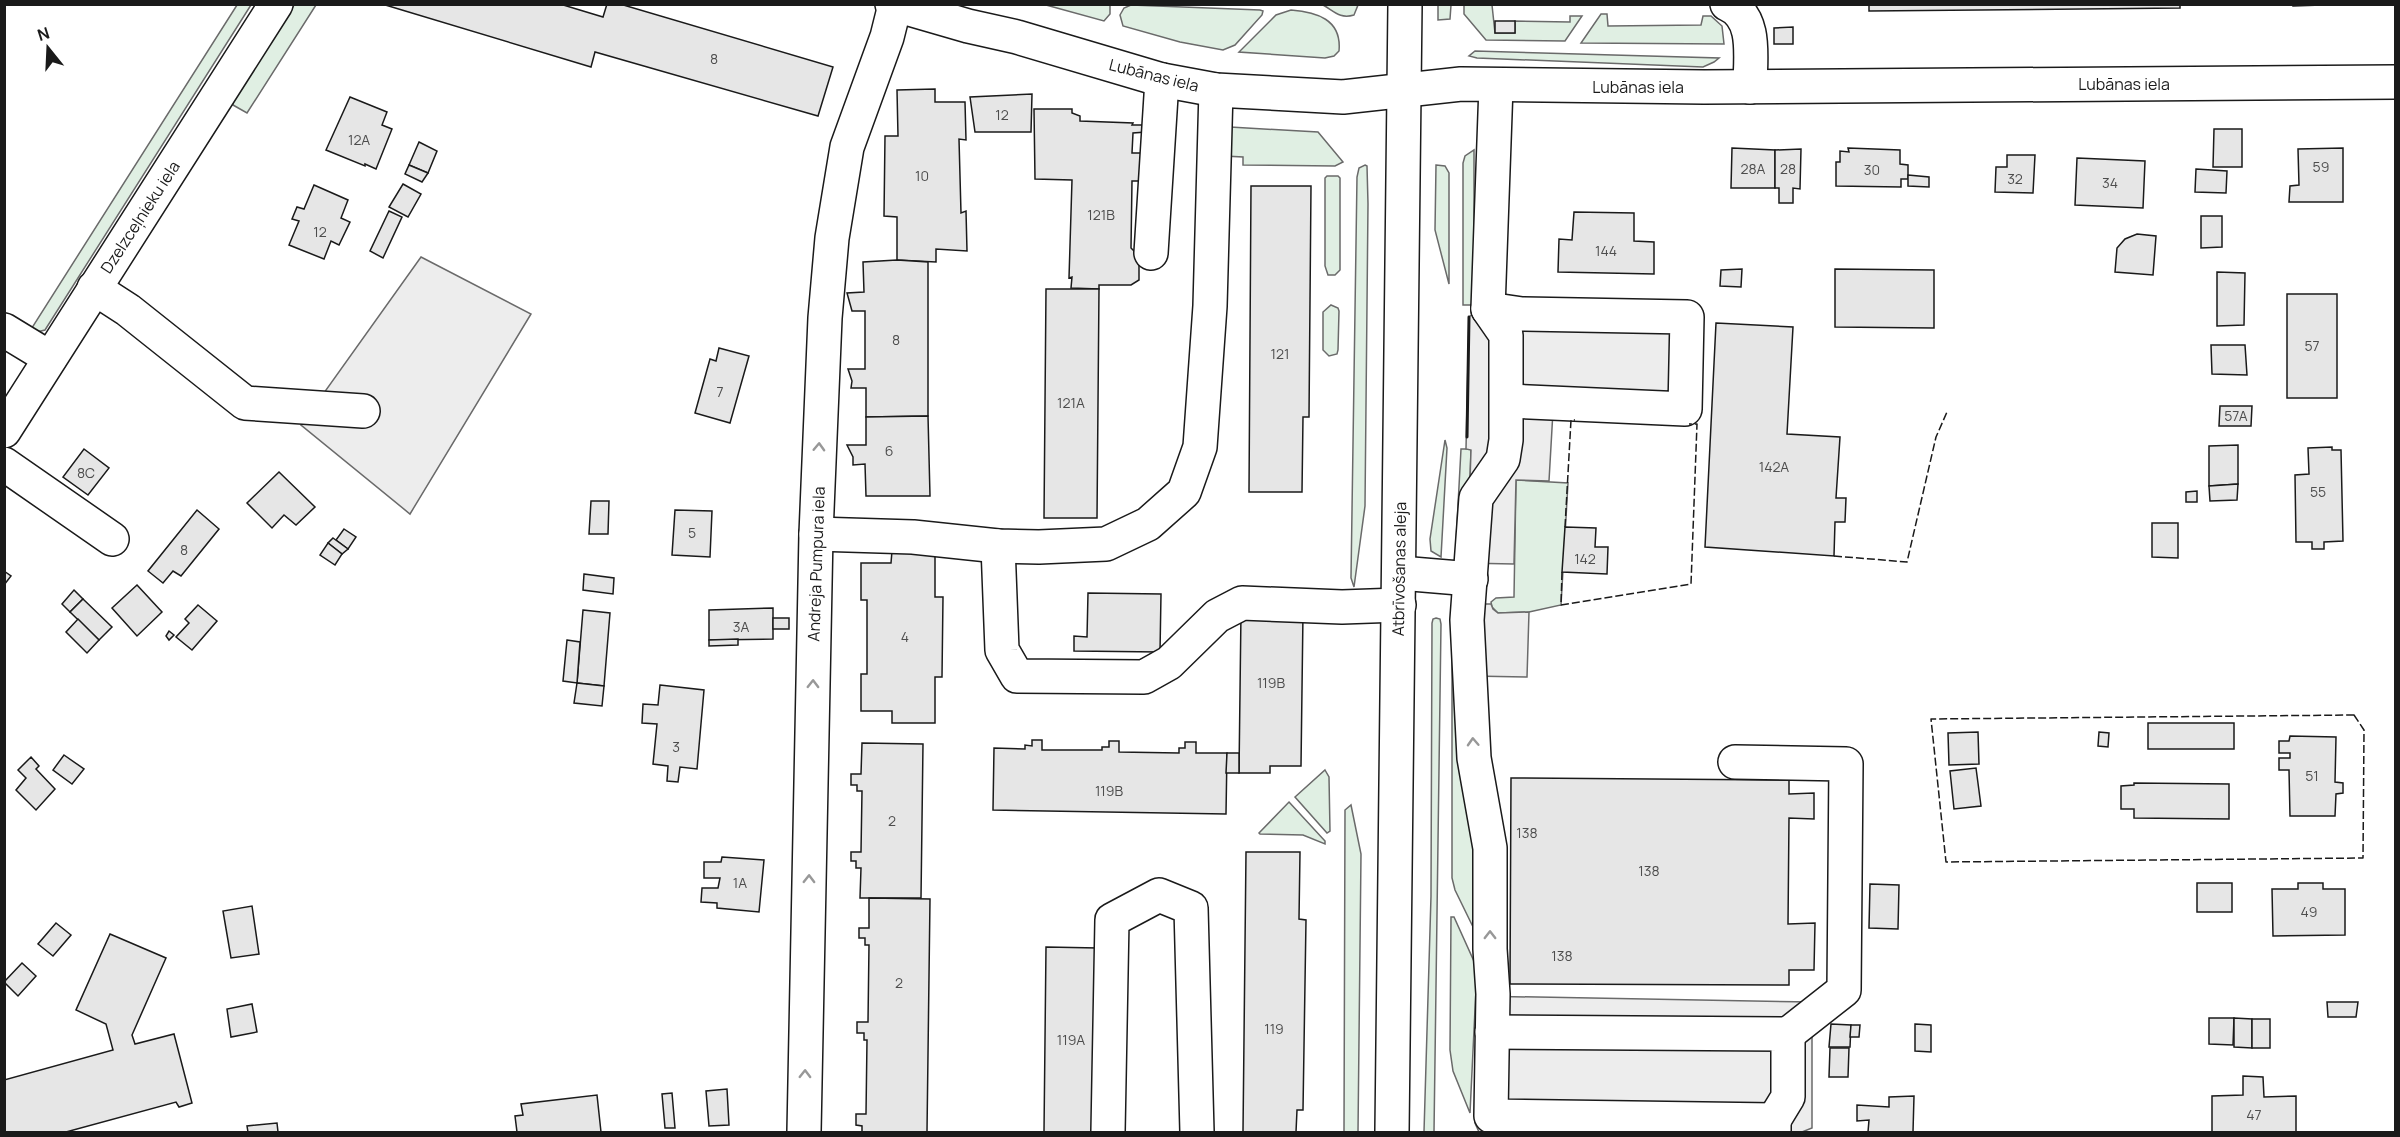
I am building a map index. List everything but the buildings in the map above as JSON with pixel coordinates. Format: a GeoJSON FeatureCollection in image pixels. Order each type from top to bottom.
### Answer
{"type":"FeatureCollection","features":[{"type":"Feature","properties":{"kind":"street","name":"Dzelzceļnieku iela"},"geometry":{"type":"LineString","coordinates":[[4,431],[276,4]]}},
{"type":"Feature","properties":{"kind":"street","name":"Atbrīvošanas aleja"},"geometry":{"type":"LineString","coordinates":[[1392,1132],[1405,4]]}},
{"type":"Feature","properties":{"kind":"street"},"geometry":{"type":"LineString","coordinates":[[1726,4],[1742,14],[1749,31],[1750,87]]}},
{"type":"Feature","properties":{"kind":"street","name":"Lubānas iela"},"geometry":{"type":"LineString","coordinates":[[894,5],[971,15],[1017,37],[1162,80],[1216,90],[1342,97],[1461,84],[1750,87],[2396,82]]}},
{"type":"Feature","properties":{"kind":"street","name":"Andreja Pumpura iela"},"geometry":{"type":"LineString","coordinates":[[804,1132],[816,534],[825,318],[832,238],[847,147],[887,37],[894,5]]}},
{"type":"Feature","properties":{"kind":"street"},"geometry":{"type":"LineString","coordinates":[[1151,253],[1162,80]]}},
{"type":"Feature","properties":{"kind":"street"},"geometry":{"type":"LineString","coordinates":[[1496,86],[1488,309],[1506,335],[1507,401],[1503,459],[1476,498],[1472,579],[1467,620],[1474,758],[1490,848],[1490,949],[1493,994],[1491,1116],[1774,1126],[1788,1097],[1788,1034]]}},
{"type":"Feature","properties":{"kind":"street"},"geometry":{"type":"LineString","coordinates":[[816,534],[913,537],[998,546],[1106,544],[1148,524],[1184,492],[1200,447],[1210,306],[1216,90]]}},
{"type":"Feature","properties":{"kind":"street"},"geometry":{"type":"LineString","coordinates":[[94,288],[128,310],[245,403],[363,411]]}},
{"type":"Feature","properties":{"kind":"street"},"geometry":{"type":"LineString","coordinates":[[1488,309],[1522,314],[1687,317],[1685,409],[1507,401]]}},
{"type":"Feature","properties":{"kind":"street"},"geometry":{"type":"LineString","coordinates":[[4,330],[50,358]]}},
{"type":"Feature","properties":{"kind":"street"},"geometry":{"type":"LineString","coordinates":[[4,464],[112,539]]}},
{"type":"Feature","properties":{"kind":"street"},"geometry":{"type":"LineString","coordinates":[[998,546],[1002,650],[1017,676],[1144,676],[1169,663],[1217,616],[1242,603],[1342,607],[1400,589],[1472,579]]}},
{"type":"Feature","properties":{"kind":"street"},"geometry":{"type":"LineString","coordinates":[[1491,1032],[1788,1034],[1844,990],[1846,764],[1736,762]]}},
{"type":"Feature","properties":{"kind":"street"},"geometry":{"type":"LineString","coordinates":[[1108,1132],[1112,920],[1159,895],[1191,908],[1197,1132]]}},
{"type":"Feature","properties":{"kind":"green space"},"geometry":{"type":"Polygon","coordinates":[[[1358,4],[1354,15],[1349,16],[1338,14],[1323,5],[1358,4]]]}},
{"type":"Feature","properties":{"kind":"green space"},"geometry":{"type":"Polygon","coordinates":[[[237,5],[251,5],[45,330],[28,334],[237,5]]]}},
{"type":"Feature","properties":{"kind":"green space"},"geometry":{"type":"Polygon","coordinates":[[[294,5],[316,5],[247,113],[233,105],[234,98],[294,5]]]}},
{"type":"Feature","properties":{"kind":"green space"},"geometry":{"type":"Polygon","coordinates":[[[1046,5],[1110,5],[1110,14],[1104,21],[1046,5]]]}},
{"type":"Feature","properties":{"kind":"green space"},"geometry":{"type":"Polygon","coordinates":[[[1131,5],[1263,11],[1235,45],[1223,50],[1180,42],[1123,26],[1120,15],[1124,8],[1131,5]]]}},
{"type":"Feature","properties":{"kind":"green space"},"geometry":{"type":"Polygon","coordinates":[[[1438,5],[1451,5],[1450,19],[1438,20],[1438,5]]]}},
{"type":"Feature","properties":{"kind":"green space"},"geometry":{"type":"Polygon","coordinates":[[[1464,5],[1492,5],[1495,33],[1515,33],[1515,21],[1570,22],[1570,16],[1582,16],[1565,41],[1486,40],[1464,14],[1464,5]]]}},
{"type":"Feature","properties":{"kind":"green space"},"geometry":{"type":"Polygon","coordinates":[[[1291,10],[1318,15],[1332,24],[1339,40],[1339,51],[1334,56],[1325,58],[1239,52],[1276,15],[1291,10]]]}},
{"type":"Feature","properties":{"kind":"green space"},"geometry":{"type":"Polygon","coordinates":[[[1601,14],[1607,14],[1608,26],[1701,25],[1703,16],[1711,16],[1722,26],[1724,44],[1581,43],[1601,14]]]}},
{"type":"Feature","properties":{"kind":"green space"},"geometry":{"type":"Polygon","coordinates":[[[1475,51],[1719,58],[1703,67],[1469,56],[1475,51]]]}},
{"type":"Feature","properties":{"kind":"green space"},"geometry":{"type":"Polygon","coordinates":[[[1230,127],[1318,132],[1343,162],[1335,166],[1243,165],[1243,157],[1224,156],[1230,127]]]}},
{"type":"Feature","properties":{"kind":"green space"},"geometry":{"type":"Polygon","coordinates":[[[1474,150],[1474,305],[1463,305],[1463,163],[1465,156],[1474,150]]]}},
{"type":"Feature","properties":{"kind":"green space"},"geometry":{"type":"Polygon","coordinates":[[[1436,165],[1445,166],[1449,173],[1449,284],[1435,230],[1436,165]]]}},
{"type":"Feature","properties":{"kind":"green space"},"geometry":{"type":"Polygon","coordinates":[[[1367,166],[1368,204],[1365,506],[1354,587],[1351,578],[1357,177],[1359,168],[1367,166]]]}},
{"type":"Feature","properties":{"kind":"green space"},"geometry":{"type":"Polygon","coordinates":[[[1327,176],[1340,178],[1340,270],[1335,275],[1328,275],[1325,266],[1325,178],[1327,176]]]}},
{"type":"Feature","properties":{"kind":"green space"},"geometry":{"type":"Polygon","coordinates":[[[1331,305],[1339,311],[1338,350],[1337,354],[1329,356],[1323,350],[1323,312],[1331,305]]]}},
{"type":"Feature","properties":{"kind":"green space"},"geometry":{"type":"Polygon","coordinates":[[[1445,440],[1447,448],[1441,557],[1431,551],[1430,539],[1445,440]]]}},
{"type":"Feature","properties":{"kind":"green space"},"geometry":{"type":"Polygon","coordinates":[[[1461,449],[1471,449],[1468,540],[1460,559],[1455,561],[1461,449]]]}},
{"type":"Feature","properties":{"kind":"green space"},"geometry":{"type":"Polygon","coordinates":[[[1516,480],[1568,483],[1561,605],[1529,612],[1498,613],[1492,607],[1491,602],[1496,598],[1514,597],[1516,480]]]}},
{"type":"Feature","properties":{"kind":"green space"},"geometry":{"type":"Polygon","coordinates":[[[1436,618],[1440,619],[1441,624],[1434,1132],[1424,1132],[1431,896],[1432,623],[1436,618]]]}},
{"type":"Feature","properties":{"kind":"green space"},"geometry":{"type":"Polygon","coordinates":[[[1452,642],[1477,843],[1475,931],[1455,890],[1452,878],[1452,642]]]}},
{"type":"Feature","properties":{"kind":"green space"},"geometry":{"type":"Polygon","coordinates":[[[1325,770],[1329,777],[1330,831],[1327,833],[1295,797],[1325,770]]]}},
{"type":"Feature","properties":{"kind":"green space"},"geometry":{"type":"Polygon","coordinates":[[[1289,802],[1325,841],[1325,844],[1303,835],[1259,833],[1289,802]]]}},
{"type":"Feature","properties":{"kind":"green space"},"geometry":{"type":"Polygon","coordinates":[[[1351,805],[1361,854],[1358,1132],[1344,1132],[1345,810],[1351,805]]]}},
{"type":"Feature","properties":{"kind":"green space"},"geometry":{"type":"Polygon","coordinates":[[[1451,917],[1454,917],[1477,968],[1470,1113],[1453,1071],[1450,1050],[1451,917]]]}},
{"type":"Feature","properties":{"kind":"shaded area"},"geometry":{"type":"Polygon","coordinates":[[[421,257],[531,314],[410,514],[301,425],[421,257]]]}},
{"type":"Feature","properties":{"kind":"shaded area"},"geometry":{"type":"Polygon","coordinates":[[[1483,304],[1692,306],[1685,417],[1553,411],[1549,481],[1516,480],[1514,564],[1464,563],[1468,540],[1471,450],[1466,449],[1469,317],[1483,304]]]}},
{"type":"Feature","properties":{"kind":"shaded area"},"geometry":{"type":"Polygon","coordinates":[[[1474,604],[1491,604],[1498,613],[1529,612],[1527,677],[1472,676],[1474,604]]]}},
{"type":"Feature","properties":{"kind":"shaded area"},"geometry":{"type":"Polygon","coordinates":[[[1477,996],[1812,1002],[1812,1128],[1802,1132],[1479,1132],[1475,1123],[1477,996]]]}},
{"type":"Feature","properties":{"kind":"fence"},"geometry":{"type":"LineString","coordinates":[[1834,556],[1907,562],[1936,437],[1947,412]]}},
{"type":"Feature","properties":{"kind":"fence"},"geometry":{"type":"LineString","coordinates":[[1565,527],[1571,420],[1575,420]]}},
{"type":"Feature","properties":{"kind":"fence"},"geometry":{"type":"LineString","coordinates":[[1562,572],[1561,605],[1691,584],[1697,424],[1689,424]]}},
{"type":"Feature","properties":{"kind":"fence"},"geometry":{"type":"LineString","coordinates":[[2354,715],[2364,730],[2363,858],[1946,862],[1931,719],[2354,715]]}},
{"type":"Feature","properties":{"kind":"wall"},"geometry":{"type":"LineString","coordinates":[[1467,437],[1469,317]]}}]}
